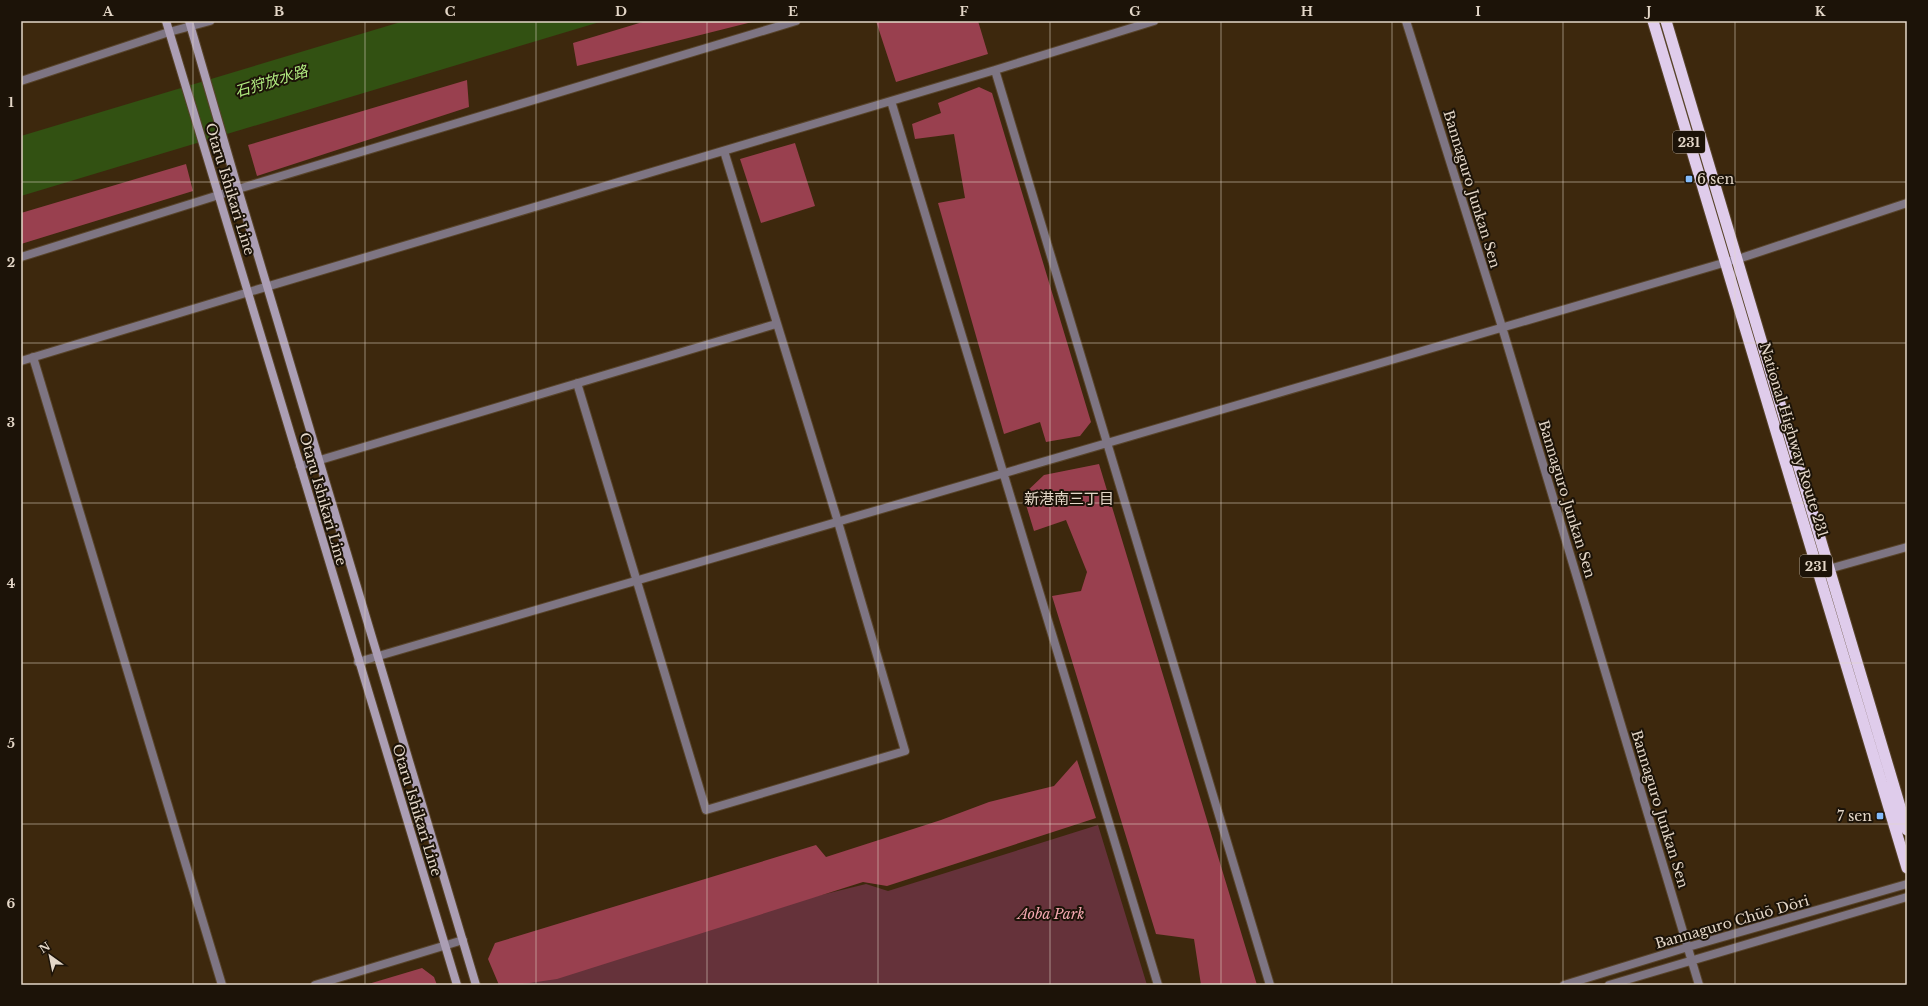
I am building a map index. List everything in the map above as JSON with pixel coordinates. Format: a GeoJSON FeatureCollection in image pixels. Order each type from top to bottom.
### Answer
{"type":"FeatureCollection","features":[{"type":"Feature","properties":{"kind":"highway","name":"National Highway Route 231"},"geometry":{"type":"LineString","coordinates":[[1653,21],[1907,868]]}},
{"type":"Feature","properties":{"kind":"highway","name":"National Highway Route 231"},"geometry":{"type":"LineString","coordinates":[[1666,21],[1907,830]]}},
{"type":"Feature","properties":{"kind":"main road","name":"Otaru Ishikari Line"},"geometry":{"type":"LineString","coordinates":[[166,21],[218,195],[249,292],[358,662],[457,985]]}},
{"type":"Feature","properties":{"kind":"main road","name":"Otaru Ishikari Line"},"geometry":{"type":"LineString","coordinates":[[190,23],[267,287],[476,985]]}},
{"type":"Feature","properties":{"kind":"street"},"geometry":{"type":"LineString","coordinates":[[21,81],[169,32],[190,23],[210,21]]}},
{"type":"Feature","properties":{"kind":"street"},"geometry":{"type":"LineString","coordinates":[[21,257],[218,195],[796,21]]}},
{"type":"Feature","properties":{"kind":"street"},"geometry":{"type":"LineString","coordinates":[[21,361],[995,70],[1154,21]]}},
{"type":"Feature","properties":{"kind":"street","name":"Bannaguro Junkan Sen"},"geometry":{"type":"LineString","coordinates":[[1406,21],[1502,327],[1699,985]]}},
{"type":"Feature","properties":{"kind":"street"},"geometry":{"type":"LineString","coordinates":[[995,70],[1106,444],[1270,985]]}},
{"type":"Feature","properties":{"kind":"street"},"geometry":{"type":"LineString","coordinates":[[891,101],[1158,985]]}},
{"type":"Feature","properties":{"kind":"street"},"geometry":{"type":"LineString","coordinates":[[577,383],[706,810],[905,751],[838,522],[724,151]]}},
{"type":"Feature","properties":{"kind":"street"},"geometry":{"type":"LineString","coordinates":[[358,662],[1502,327],[1726,263],[1907,203]]}},
{"type":"Feature","properties":{"kind":"street"},"geometry":{"type":"LineString","coordinates":[[300,466],[776,324]]}},
{"type":"Feature","properties":{"kind":"street"},"geometry":{"type":"LineString","coordinates":[[33,357],[222,985]]}},
{"type":"Feature","properties":{"kind":"street"},"geometry":{"type":"LineString","coordinates":[[1818,572],[1907,547]]}},
{"type":"Feature","properties":{"kind":"street","name":"Bannaguro Chūō Dōri"},"geometry":{"type":"LineString","coordinates":[[1564,985],[1688,947],[1907,884]]}},
{"type":"Feature","properties":{"kind":"street","name":"Bannaguro Chūō Dōri"},"geometry":{"type":"LineString","coordinates":[[1610,985],[1907,897]]}},
{"type":"Feature","properties":{"kind":"street"},"geometry":{"type":"LineString","coordinates":[[315,985],[463,940]]}},
{"type":"Feature","properties":{"kind":"green space","name":"Aoba Park"},"geometry":{"type":"Polygon","coordinates":[[[1098,825],[1147,985],[519,985],[748,913],[866,884],[888,891],[1098,825]]]}},
{"type":"Feature","properties":{"kind":"shaded area"},"geometry":{"type":"Polygon","coordinates":[[[646,21],[756,21],[577,66],[573,43],[646,21]]]}},
{"type":"Feature","properties":{"kind":"shaded area"},"geometry":{"type":"Polygon","coordinates":[[[876,21],[978,21],[988,54],[896,82],[876,21]]]}},
{"type":"Feature","properties":{"kind":"shaded area"},"geometry":{"type":"Polygon","coordinates":[[[467,80],[469,107],[257,176],[248,145],[467,80]]]}},
{"type":"Feature","properties":{"kind":"shaded area"},"geometry":{"type":"Polygon","coordinates":[[[979,87],[992,93],[1091,422],[1080,436],[1046,442],[1040,422],[1004,434],[938,203],[965,198],[954,134],[915,139],[912,124],[941,113],[938,103],[979,87]]]}},
{"type":"Feature","properties":{"kind":"shaded area"},"geometry":{"type":"Polygon","coordinates":[[[795,143],[815,206],[761,223],[740,159],[795,143]]]}},
{"type":"Feature","properties":{"kind":"shaded area"},"geometry":{"type":"Polygon","coordinates":[[[186,164],[193,191],[21,244],[21,213],[186,164]]]}},
{"type":"Feature","properties":{"kind":"shaded area"},"geometry":{"type":"Polygon","coordinates":[[[1099,464],[1257,985],[1201,985],[1194,939],[1156,934],[1052,596],[1081,591],[1087,572],[1066,520],[1034,531],[1023,495],[1044,475],[1099,464]]]}},
{"type":"Feature","properties":{"kind":"shaded area"},"geometry":{"type":"Polygon","coordinates":[[[1077,760],[1096,818],[887,886],[863,882],[557,979],[516,985],[499,985],[488,959],[495,943],[816,845],[826,857],[941,820],[989,802],[1054,786],[1077,760]]]}},
{"type":"Feature","properties":{"kind":"shaded area"},"geometry":{"type":"Polygon","coordinates":[[[422,968],[434,977],[437,985],[365,985],[422,968]]]}},
{"type":"Feature","properties":{"kind":"water","name":"石狩放水路"},"geometry":{"type":"Polygon","coordinates":[[[404,21],[603,21],[21,196],[21,136],[404,21]]]}},
{"type":"Feature","properties":{"kind":"place","name":"6 sen"},"geometry":{"type":"Point","coordinates":[1689,179]}},
{"type":"Feature","properties":{"kind":"place","name":"7 sen"},"geometry":{"type":"Point","coordinates":[1880,816]}},
{"type":"Feature","properties":{"kind":"district","name":"新港南三丁目"},"geometry":{"type":"Point","coordinates":[1069,498]}}]}
